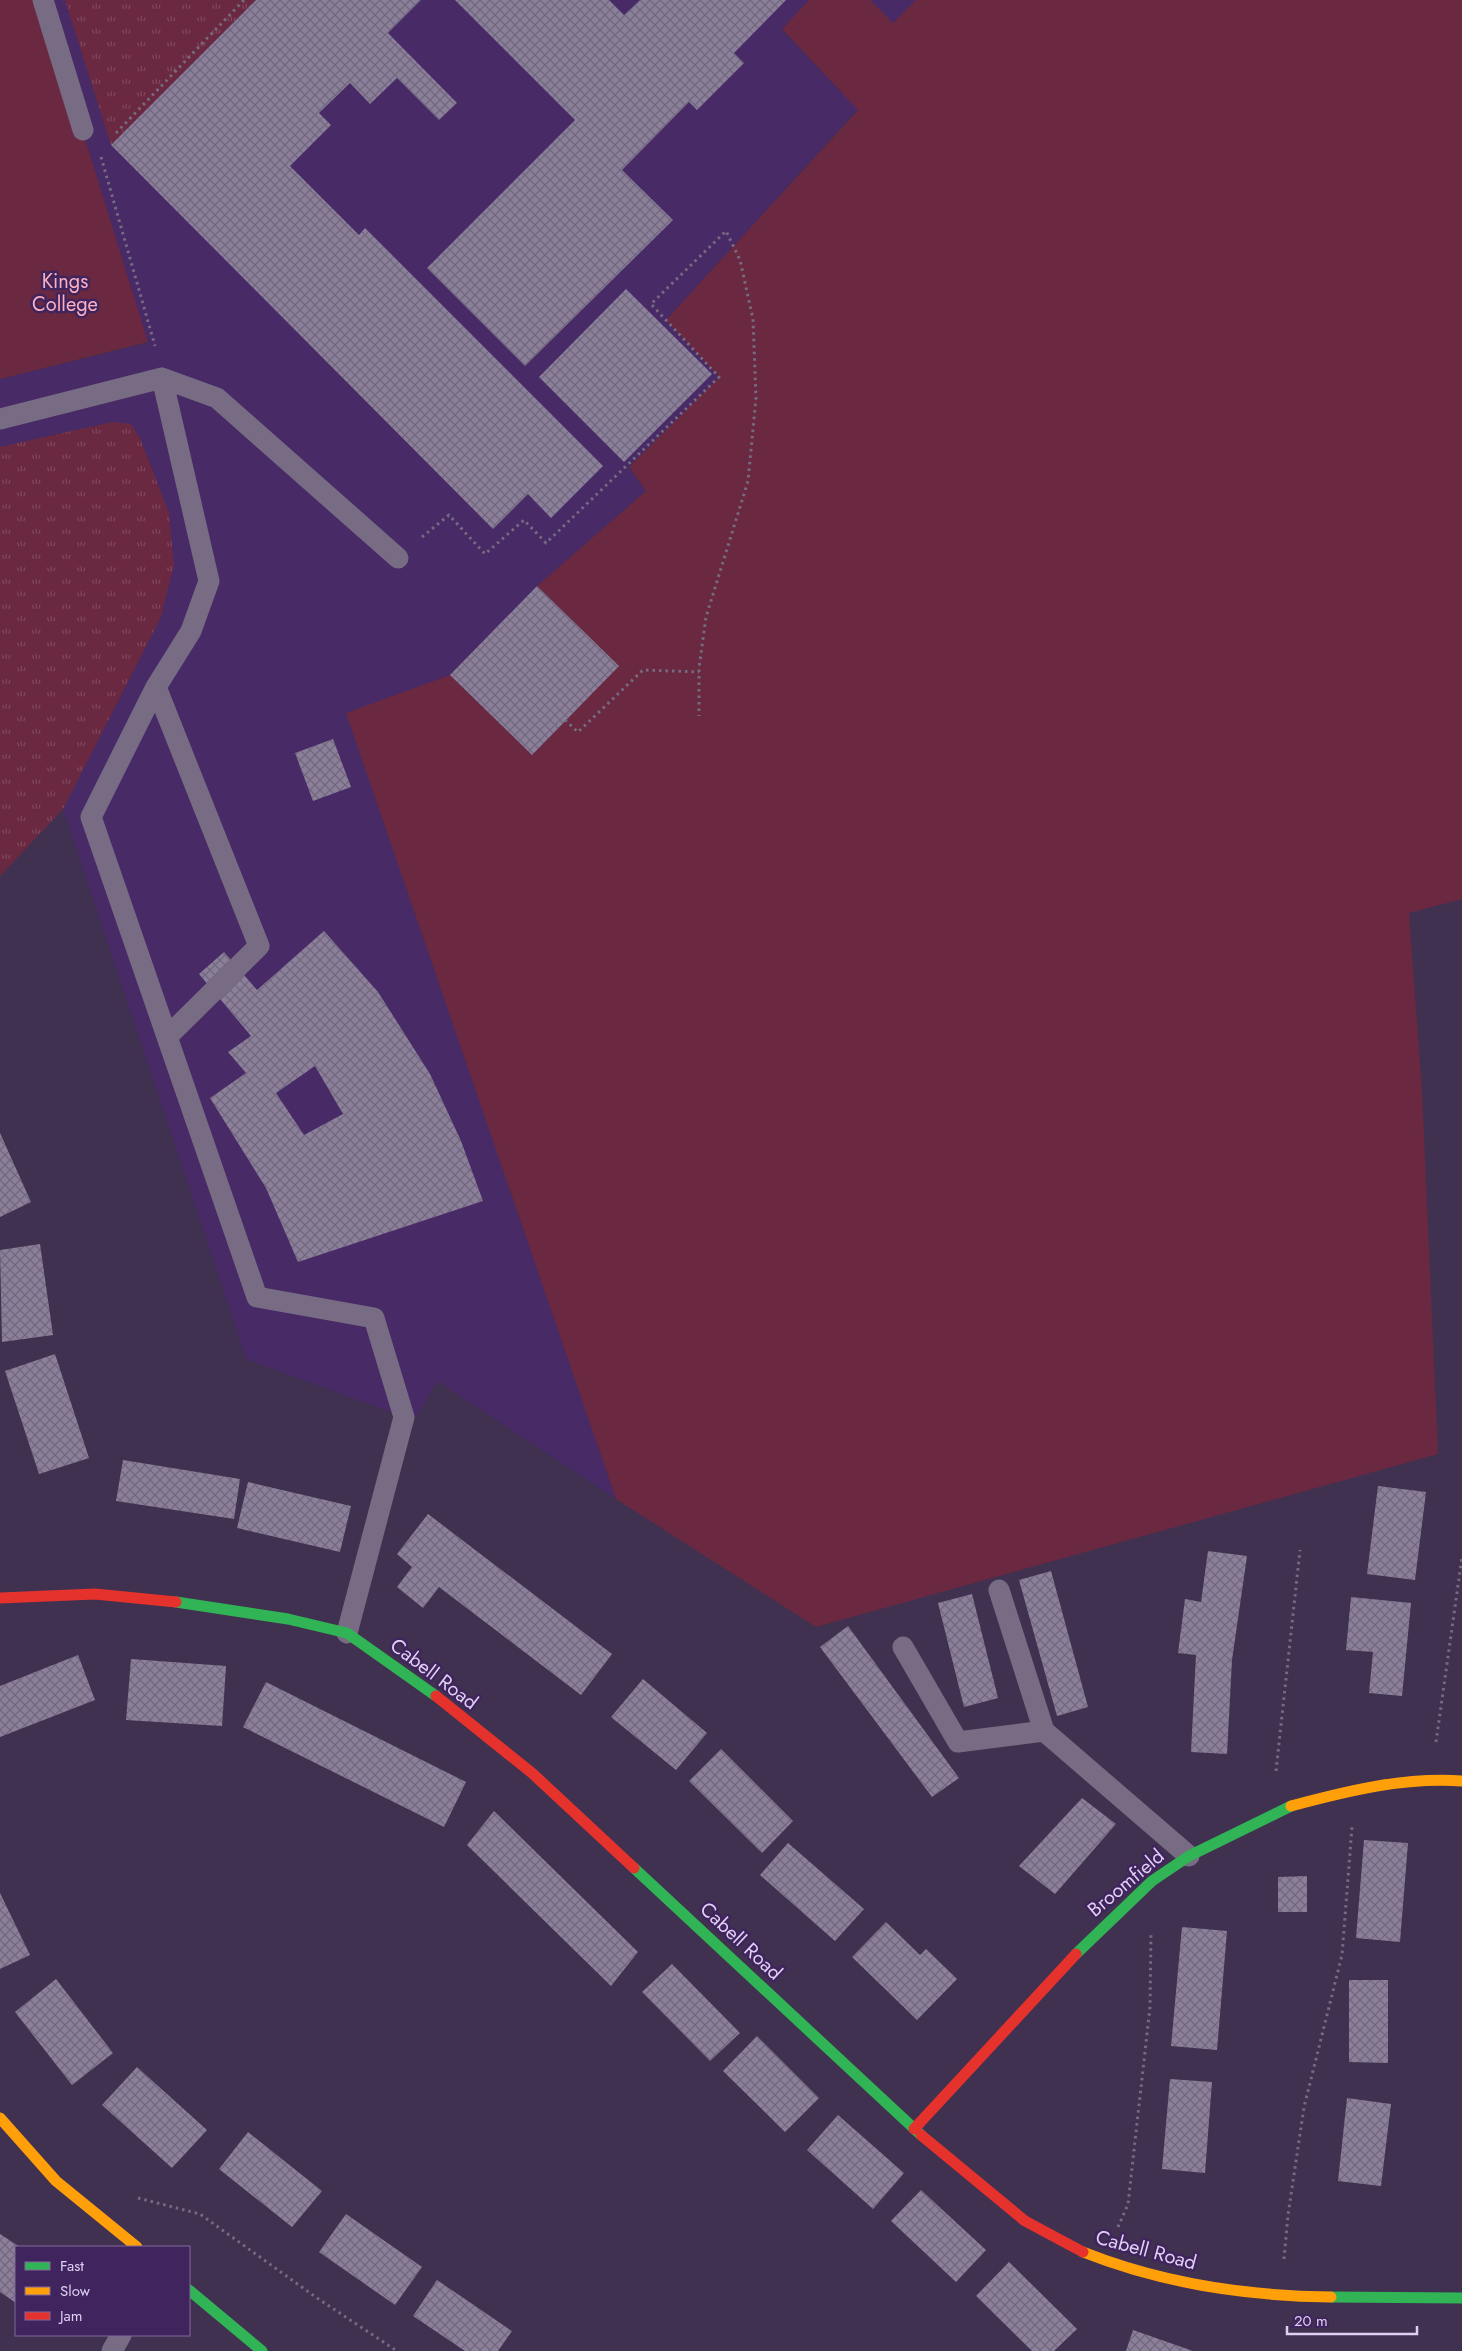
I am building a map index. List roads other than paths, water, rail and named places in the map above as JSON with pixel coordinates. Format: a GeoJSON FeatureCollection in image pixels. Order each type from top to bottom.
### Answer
{"type":"FeatureCollection","features":[{"type":"Feature","properties":{"kind":"street","name":"Cabell Road"},"geometry":{"type":"LineString","coordinates":[[0,1598],[95,1594],[158,1600],[288,1619],[347,1633],[432,1693],[532,1773],[914,2129],[1025,2221],[1075,2249],[1110,2263],[1178,2280],[1248,2293],[1283,2296],[1462,2298]]}},
{"type":"Feature","properties":{"kind":"street","name":"Broomfield"},"geometry":{"type":"LineString","coordinates":[[914,2129],[1088,1941],[1152,1881],[1189,1856],[1287,1806],[1354,1789],[1432,1779],[1462,1781]]}},
{"type":"Feature","properties":{"kind":"street"},"geometry":{"type":"LineString","coordinates":[[0,2118],[56,2181],[135,2246]]}},
{"type":"Feature","properties":{"kind":"street"},"geometry":{"type":"LineString","coordinates":[[190,2291],[262,2351]]}},
{"type":"Feature","properties":{"kind":"lane"},"geometry":{"type":"LineString","coordinates":[[43,0],[83,130]]}},
{"type":"Feature","properties":{"kind":"lane"},"geometry":{"type":"LineString","coordinates":[[0,418],[162,378],[217,398],[398,558]]}},
{"type":"Feature","properties":{"kind":"lane"},"geometry":{"type":"LineString","coordinates":[[162,378],[209,580],[192,631],[156,687],[91,817],[257,1297],[374,1318],[404,1418],[347,1633]]}},
{"type":"Feature","properties":{"kind":"lane"},"geometry":{"type":"LineString","coordinates":[[156,687],[259,946],[167,1037]]}},
{"type":"Feature","properties":{"kind":"lane"},"geometry":{"type":"LineString","coordinates":[[999,1590],[1044,1731],[1189,1856]]}},
{"type":"Feature","properties":{"kind":"lane"},"geometry":{"type":"LineString","coordinates":[[903,1647],[958,1742],[1044,1731]]}},
{"type":"Feature","properties":{"kind":"lane"},"geometry":{"type":"LineString","coordinates":[[112,2351],[120,2336]]}},
{"type":"Feature","properties":{"kind":"park label","name":"Kings College"},"geometry":{"type":"Point","coordinates":[65,292]}}]}
